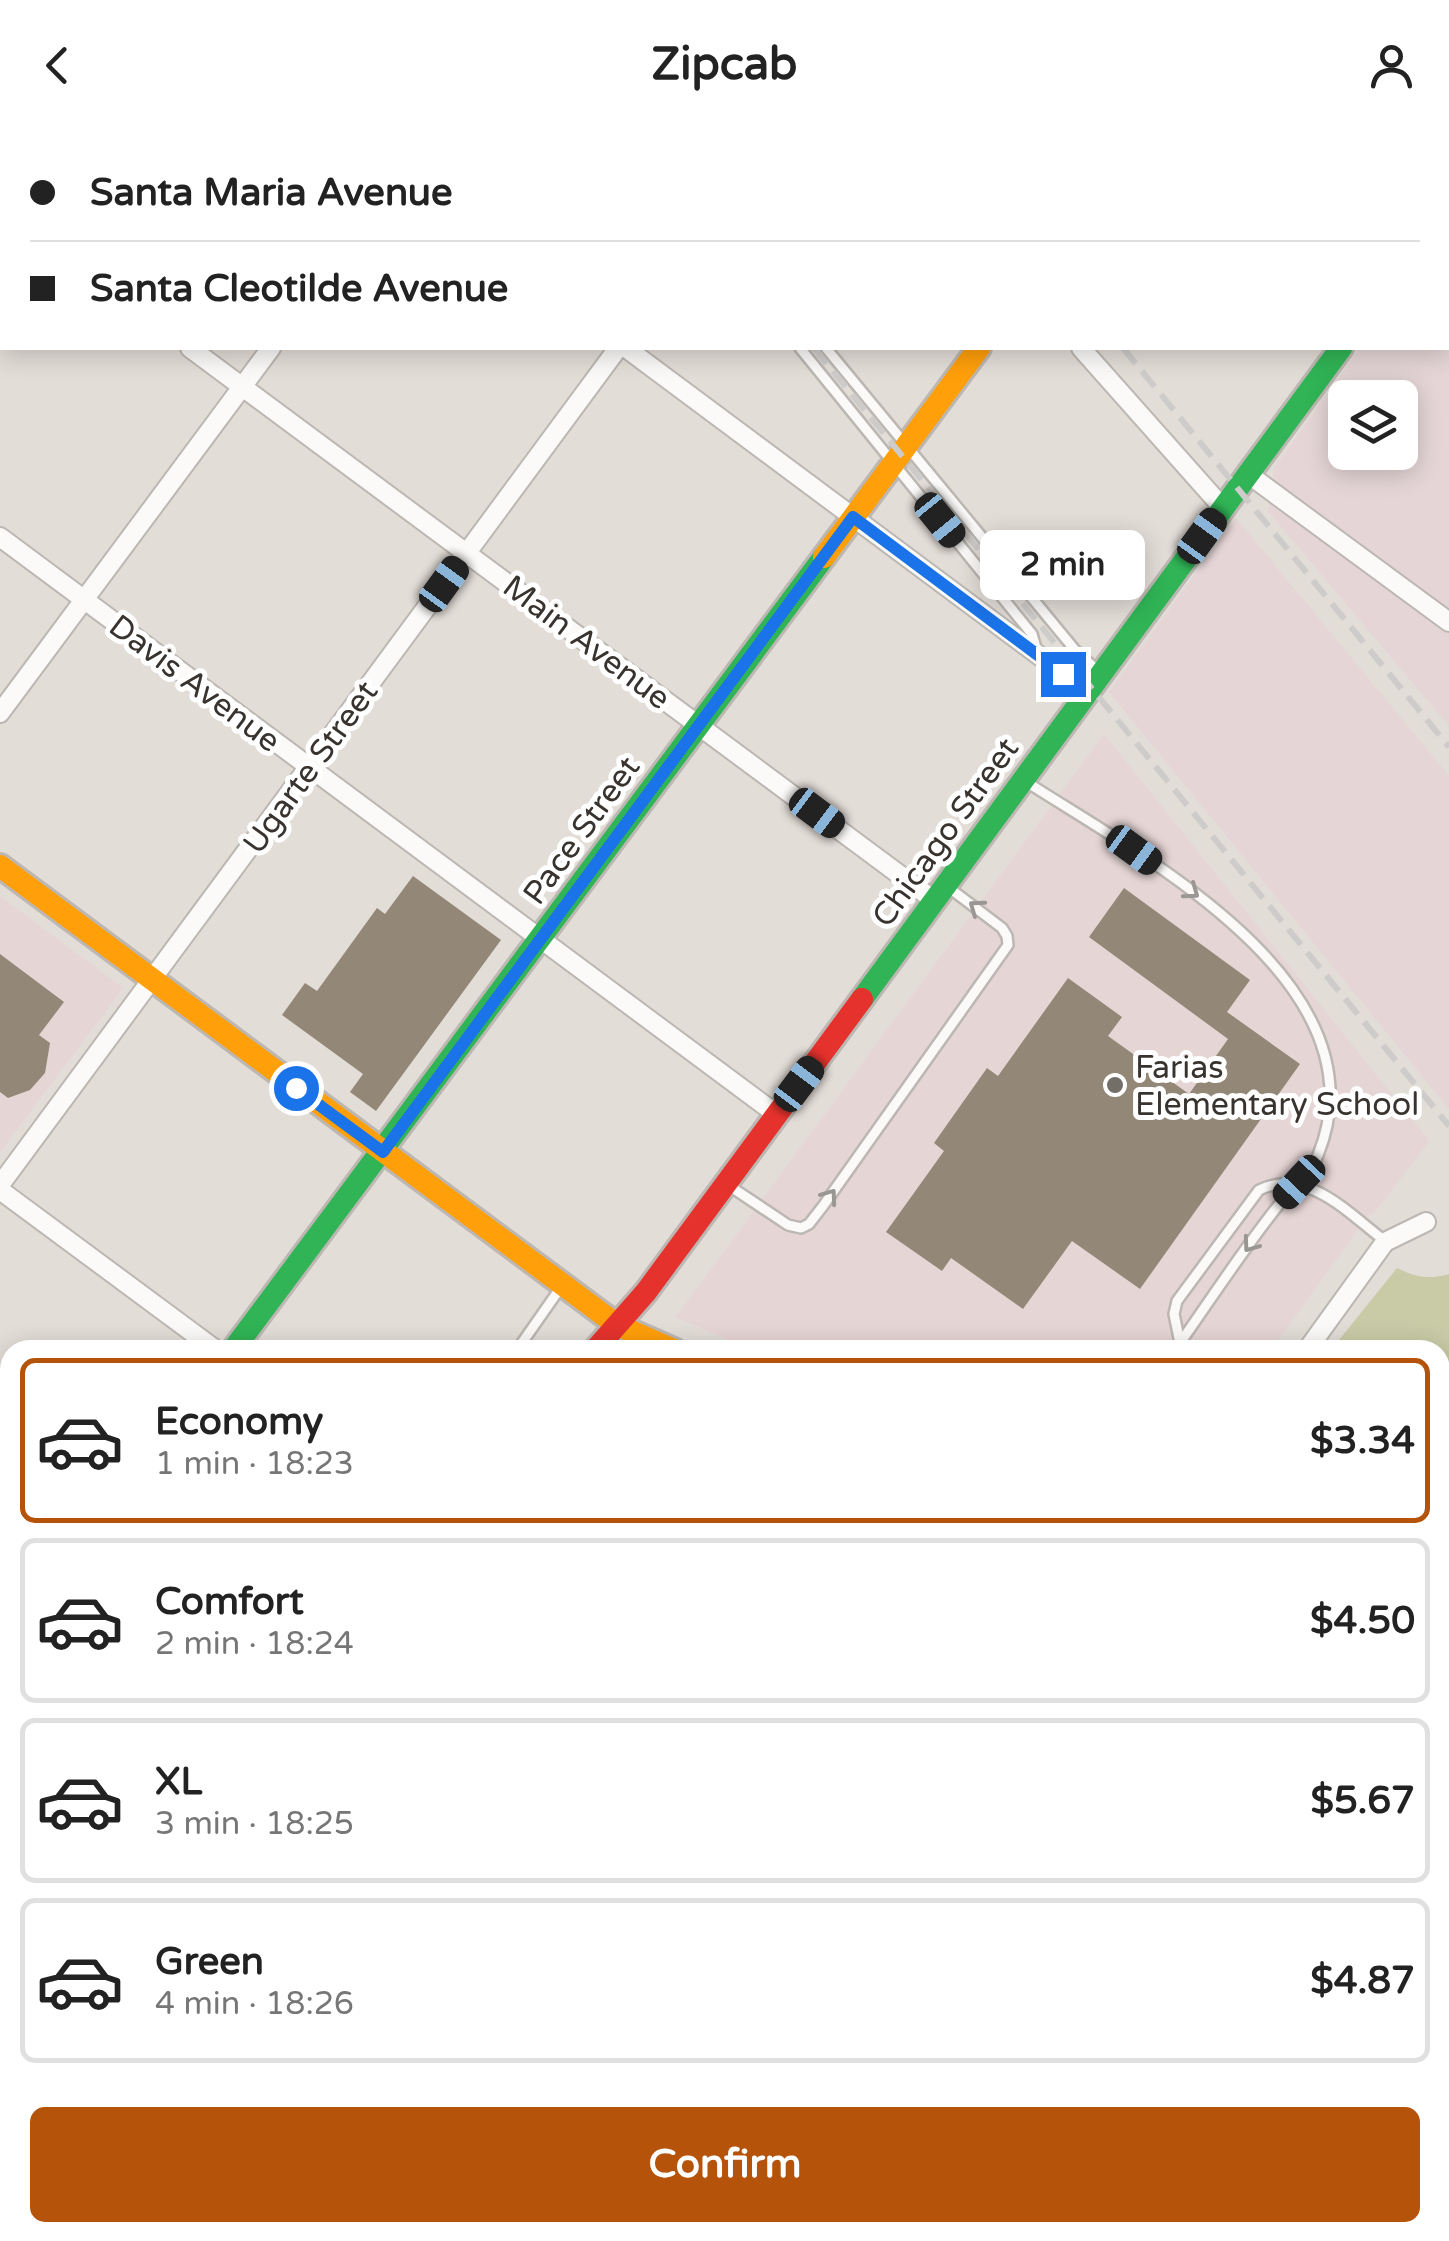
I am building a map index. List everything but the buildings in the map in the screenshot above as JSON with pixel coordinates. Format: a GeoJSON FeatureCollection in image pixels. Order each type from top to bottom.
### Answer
{"type":"FeatureCollection","features":[{"type":"Feature","properties":{"kind":"street","name":"Main Avenue"},"geometry":{"type":"LineString","coordinates":[[193,350],[698,726],[941,893]]}},
{"type":"Feature","properties":{"kind":"street"},"geometry":{"type":"LineString","coordinates":[[0,713],[269,350]]}},
{"type":"Feature","properties":{"kind":"street","name":"Ugarte Street"},"geometry":{"type":"LineString","coordinates":[[0,1188],[617,350]]}},
{"type":"Feature","properties":{"kind":"street"},"geometry":{"type":"LineString","coordinates":[[629,350],[1039,656],[1094,683]]}},
{"type":"Feature","properties":{"kind":"street","name":"Pace Street"},"geometry":{"type":"LineString","coordinates":[[242,1340],[977,350]]}},
{"type":"Feature","properties":{"kind":"street"},"geometry":{"type":"LineString","coordinates":[[1083,350],[1223,508]]}},
{"type":"Feature","properties":{"kind":"street","name":"Chicago Street"},"geometry":{"type":"LineString","coordinates":[[604,1340],[646,1292],[1340,350]]}},
{"type":"Feature","properties":{"kind":"street"},"geometry":{"type":"LineString","coordinates":[[1248,474],[1449,622]]}},
{"type":"Feature","properties":{"kind":"street","name":"Davis Avenue"},"geometry":{"type":"LineString","coordinates":[[0,538],[776,1114]]}},
{"type":"Feature","properties":{"kind":"street"},"geometry":{"type":"LineString","coordinates":[[0,866],[562,1285],[617,1325],[651,1340]]}},
{"type":"Feature","properties":{"kind":"street"},"geometry":{"type":"LineString","coordinates":[[0,1188],[203,1340]]}},
{"type":"Feature","properties":{"kind":"street"},"geometry":{"type":"LineString","coordinates":[[1314,1340],[1385,1242],[1426,1222]]}},
{"type":"Feature","properties":{"kind":"lane"},"geometry":{"type":"LineString","coordinates":[[802,350],[1075,650],[1094,683]]}},
{"type":"Feature","properties":{"kind":"lane"},"geometry":{"type":"LineString","coordinates":[[827,350],[1032,634],[1039,656]]}},
{"type":"Feature","properties":{"kind":"lane"},"geometry":{"type":"LineString","coordinates":[[1023,780],[1134,850],[1234,922],[1300,1001],[1326,1058],[1330,1110],[1317,1158],[1181,1340]]}},
{"type":"Feature","properties":{"kind":"lane"},"geometry":{"type":"LineString","coordinates":[[725,1184],[788,1224],[801,1228],[823,1206],[1008,945],[1002,928],[941,893]]}},
{"type":"Feature","properties":{"kind":"lane"},"geometry":{"type":"LineString","coordinates":[[1176,1340],[1177,1301],[1246,1204],[1259,1190],[1275,1182],[1299,1182],[1385,1242]]}},
{"type":"Feature","properties":{"kind":"lane"},"geometry":{"type":"LineString","coordinates":[[525,1340],[562,1285]]}},
{"type":"Feature","properties":{"kind":"shaded area"},"geometry":{"type":"Polygon","coordinates":[[[1359,350],[1449,350],[1449,726],[1268,511],[1274,468],[1328,393],[1328,470],[1418,470],[1418,380],[1337,380],[1359,350]]]}},
{"type":"Feature","properties":{"kind":"shaded area"},"geometry":{"type":"Polygon","coordinates":[[[1236,518],[1449,776],[1449,1109],[1109,692],[1236,518]]]}},
{"type":"Feature","properties":{"kind":"shaded area","name":"Farias Elementary School"},"geometry":{"type":"Polygon","coordinates":[[[1104,734],[1429,1141],[1372,1216],[1369,1214],[1278,1340],[728,1340],[676,1317],[1104,734]]]}},
{"type":"Feature","properties":{"kind":"shaded area"},"geometry":{"type":"Polygon","coordinates":[[[0,896],[123,988],[0,1152],[0,896]]]}},
{"type":"Feature","properties":{"kind":"green space"},"geometry":{"type":"Polygon","coordinates":[[[1397,1268],[1422,1277],[1449,1274],[1449,1340],[1339,1340],[1397,1268]]]}},
{"type":"Feature","properties":{"kind":"railway"},"geometry":{"type":"LineString","coordinates":[[816,350],[1449,1126]]}},
{"type":"Feature","properties":{"kind":"railway"},"geometry":{"type":"LineString","coordinates":[[1125,350],[1449,747]]}},
{"type":"Feature","properties":{"kind":"traffic: fast"},"geometry":{"type":"LineString","coordinates":[[862,999],[1340,350]]}},
{"type":"Feature","properties":{"kind":"traffic: fast"},"geometry":{"type":"LineString","coordinates":[[240,1340],[824,557]]}},
{"type":"Feature","properties":{"kind":"traffic: slow"},"geometry":{"type":"LineString","coordinates":[[824,557],[978,350]]}},
{"type":"Feature","properties":{"kind":"traffic: slow"},"geometry":{"type":"LineString","coordinates":[[0,866],[617,1325],[651,1340]]}},
{"type":"Feature","properties":{"kind":"traffic: jam"},"geometry":{"type":"LineString","coordinates":[[604,1340],[646,1292],[862,999]]}},
{"type":"Feature","properties":{"kind":"place","name":"Farias Elementary School"},"geometry":{"type":"Point","coordinates":[1115,1085]}},
{"type":"Feature","properties":{"kind":"route"},"geometry":{"type":"LineString","coordinates":[[296,1088],[383,1152],[853,517],[1063,674]]}}]}
